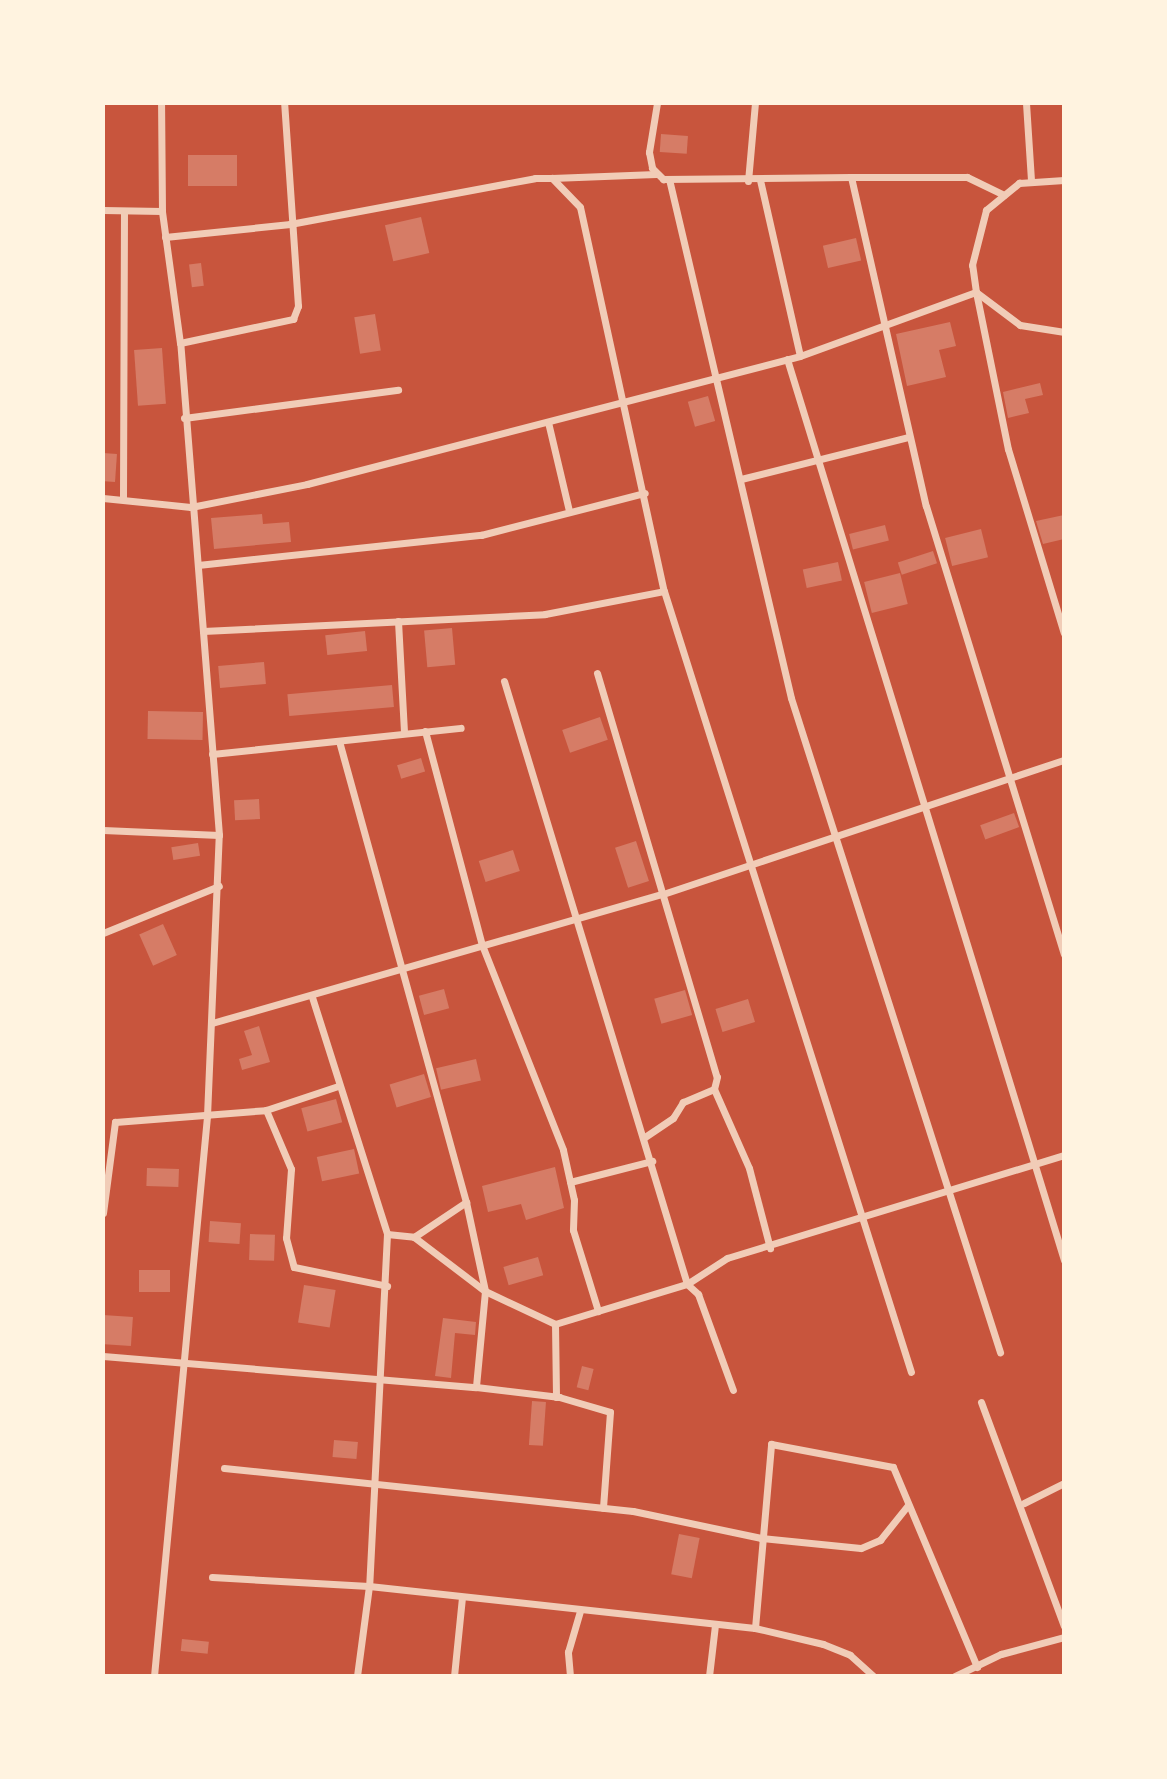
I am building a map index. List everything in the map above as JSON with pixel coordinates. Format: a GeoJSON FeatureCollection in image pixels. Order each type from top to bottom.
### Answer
{"type":"FeatureCollection","features":[{"type":"Feature","properties":{"kind":"street"},"geometry":{"type":"LineString","coordinates":[[154,1676],[186,1363],[207,1116],[219,886],[219,835],[180,343],[162,211],[161,103]]}},
{"type":"Feature","properties":{"kind":"street"},"geometry":{"type":"LineString","coordinates":[[180,343],[293,319],[298,306],[289,224],[284,103]]}},
{"type":"Feature","properties":{"kind":"street"},"geometry":{"type":"LineString","coordinates":[[656,174],[649,152],[657,103]]}},
{"type":"Feature","properties":{"kind":"street"},"geometry":{"type":"LineString","coordinates":[[748,181],[755,103]]}},
{"type":"Feature","properties":{"kind":"street"},"geometry":{"type":"LineString","coordinates":[[1026,103],[1031,180]]}},
{"type":"Feature","properties":{"kind":"street"},"geometry":{"type":"LineString","coordinates":[[165,237],[289,224],[552,178],[656,174],[669,179],[748,181],[851,177],[967,177],[1004,195]]}},
{"type":"Feature","properties":{"kind":"street"},"geometry":{"type":"LineString","coordinates":[[851,177],[880,327],[908,437],[1008,780],[1064,954]]}},
{"type":"Feature","properties":{"kind":"street"},"geometry":{"type":"LineString","coordinates":[[552,178],[580,207],[619,401],[645,493],[664,591],[860,1218],[911,1372]]}},
{"type":"Feature","properties":{"kind":"street"},"geometry":{"type":"LineString","coordinates":[[669,179],[715,381],[741,479],[765,604],[1000,1352]]}},
{"type":"Feature","properties":{"kind":"street"},"geometry":{"type":"LineString","coordinates":[[760,180],[800,356]]}},
{"type":"Feature","properties":{"kind":"street"},"geometry":{"type":"LineString","coordinates":[[1064,180],[1031,180],[1004,195],[978,229],[976,292],[1008,449],[1064,633]]}},
{"type":"Feature","properties":{"kind":"street"},"geometry":{"type":"LineString","coordinates":[[103,210],[162,211]]}},
{"type":"Feature","properties":{"kind":"street"},"geometry":{"type":"LineString","coordinates":[[123,497],[124,211]]}},
{"type":"Feature","properties":{"kind":"street"},"geometry":{"type":"LineString","coordinates":[[103,498],[123,497],[191,507],[548,422],[619,401],[715,381],[800,356],[976,292]]}},
{"type":"Feature","properties":{"kind":"street"},"geometry":{"type":"LineString","coordinates":[[976,292],[1020,325],[1064,332]]}},
{"type":"Feature","properties":{"kind":"street"},"geometry":{"type":"LineString","coordinates":[[787,359],[1064,1260]]}},
{"type":"Feature","properties":{"kind":"street"},"geometry":{"type":"LineString","coordinates":[[184,418],[398,390]]}},
{"type":"Feature","properties":{"kind":"street"},"geometry":{"type":"LineString","coordinates":[[548,422],[569,511]]}},
{"type":"Feature","properties":{"kind":"street"},"geometry":{"type":"LineString","coordinates":[[741,479],[908,437]]}},
{"type":"Feature","properties":{"kind":"street"},"geometry":{"type":"LineString","coordinates":[[198,565],[481,535],[645,493]]}},
{"type":"Feature","properties":{"kind":"street"},"geometry":{"type":"LineString","coordinates":[[203,631],[545,614],[664,591]]}},
{"type":"Feature","properties":{"kind":"street"},"geometry":{"type":"LineString","coordinates":[[398,621],[404,732]]}},
{"type":"Feature","properties":{"kind":"street"},"geometry":{"type":"LineString","coordinates":[[597,673],[702,1018],[714,1089],[749,1168],[770,1248]]}},
{"type":"Feature","properties":{"kind":"street"},"geometry":{"type":"LineString","coordinates":[[504,681],[574,916],[652,1161],[687,1284],[698,1294],[733,1390]]}},
{"type":"Feature","properties":{"kind":"street"},"geometry":{"type":"LineString","coordinates":[[212,754],[461,728]]}},
{"type":"Feature","properties":{"kind":"street"},"geometry":{"type":"LineString","coordinates":[[425,731],[482,945],[570,1182],[573,1230],[598,1311]]}},
{"type":"Feature","properties":{"kind":"street"},"geometry":{"type":"LineString","coordinates":[[339,741],[466,1202],[485,1291],[476,1387]]}},
{"type":"Feature","properties":{"kind":"street"},"geometry":{"type":"LineString","coordinates":[[212,1023],[312,997],[574,916],[663,894],[1064,760]]}},
{"type":"Feature","properties":{"kind":"street"},"geometry":{"type":"LineString","coordinates":[[103,830],[219,835]]}},
{"type":"Feature","properties":{"kind":"street"},"geometry":{"type":"LineString","coordinates":[[103,933],[219,886]]}},
{"type":"Feature","properties":{"kind":"street"},"geometry":{"type":"LineString","coordinates":[[312,997],[387,1234],[387,1286],[378,1382],[369,1586],[357,1676]]}},
{"type":"Feature","properties":{"kind":"street"},"geometry":{"type":"LineString","coordinates":[[103,1120],[115,1122],[266,1110],[338,1086]]}},
{"type":"Feature","properties":{"kind":"street"},"geometry":{"type":"LineString","coordinates":[[645,1138],[653,1126],[673,1118],[683,1102],[714,1089]]}},
{"type":"Feature","properties":{"kind":"street"},"geometry":{"type":"LineString","coordinates":[[266,1110],[291,1169],[286,1238],[294,1267],[387,1286]]}},
{"type":"Feature","properties":{"kind":"street"},"geometry":{"type":"LineString","coordinates":[[103,1213],[115,1122]]}},
{"type":"Feature","properties":{"kind":"street"},"geometry":{"type":"LineString","coordinates":[[387,1234],[414,1237],[485,1291],[555,1324],[687,1284],[727,1258],[770,1248],[947,1190],[1064,1156]]}},
{"type":"Feature","properties":{"kind":"street"},"geometry":{"type":"LineString","coordinates":[[570,1182],[652,1161]]}},
{"type":"Feature","properties":{"kind":"street"},"geometry":{"type":"LineString","coordinates":[[414,1237],[466,1202]]}},
{"type":"Feature","properties":{"kind":"street"},"geometry":{"type":"LineString","coordinates":[[555,1324],[556,1397]]}},
{"type":"Feature","properties":{"kind":"street"},"geometry":{"type":"LineString","coordinates":[[103,1356],[378,1382],[476,1387],[556,1397],[610,1412],[603,1508]]}},
{"type":"Feature","properties":{"kind":"street"},"geometry":{"type":"LineString","coordinates":[[982,1402],[1024,1503],[1064,1626]]}},
{"type":"Feature","properties":{"kind":"street"},"geometry":{"type":"LineString","coordinates":[[755,1628],[771,1444],[892,1467],[977,1667]]}},
{"type":"Feature","properties":{"kind":"street"},"geometry":{"type":"LineString","coordinates":[[224,1468],[603,1508],[761,1538],[873,1545],[908,1505]]}},
{"type":"Feature","properties":{"kind":"street"},"geometry":{"type":"LineString","coordinates":[[1024,1503],[1064,1483]]}},
{"type":"Feature","properties":{"kind":"street"},"geometry":{"type":"LineString","coordinates":[[212,1577],[369,1586],[755,1628],[841,1651],[873,1676]]}},
{"type":"Feature","properties":{"kind":"street"},"geometry":{"type":"LineString","coordinates":[[454,1676],[462,1597]]}},
{"type":"Feature","properties":{"kind":"street"},"geometry":{"type":"LineString","coordinates":[[570,1676],[568,1652],[580,1611]]}},
{"type":"Feature","properties":{"kind":"street"},"geometry":{"type":"LineString","coordinates":[[709,1676],[715,1625]]}},
{"type":"Feature","properties":{"kind":"street"},"geometry":{"type":"LineString","coordinates":[[955,1676],[1064,1637]]}},
{"type":"Feature","properties":{"kind":"building"},"geometry":{"type":"Polygon","coordinates":[[[661,134],[688,136],[687,154],[660,152],[661,134]]]}},
{"type":"Feature","properties":{"kind":"building"},"geometry":{"type":"Polygon","coordinates":[[[188,155],[237,155],[237,186],[188,186],[188,155]]]}},
{"type":"Feature","properties":{"kind":"building"},"geometry":{"type":"Polygon","coordinates":[[[421,217],[429,253],[393,261],[385,225],[421,217]]]}},
{"type":"Feature","properties":{"kind":"building"},"geometry":{"type":"Polygon","coordinates":[[[856,238],[861,260],[828,268],[823,246],[856,238]]]}},
{"type":"Feature","properties":{"kind":"building"},"geometry":{"type":"Polygon","coordinates":[[[201,263],[204,286],[192,287],[189,264],[201,263]]]}},
{"type":"Feature","properties":{"kind":"building"},"geometry":{"type":"Polygon","coordinates":[[[375,314],[381,351],[360,354],[354,317],[375,314]]]}},
{"type":"Feature","properties":{"kind":"building"},"geometry":{"type":"Polygon","coordinates":[[[950,322],[956,346],[939,350],[946,377],[907,386],[896,334],[950,322]]]}},
{"type":"Feature","properties":{"kind":"building"},"geometry":{"type":"Polygon","coordinates":[[[162,348],[166,404],[138,406],[134,350],[162,348]]]}},
{"type":"Feature","properties":{"kind":"building"},"geometry":{"type":"Polygon","coordinates":[[[1040,383],[1043,395],[1025,399],[1029,413],[1008,418],[1003,392],[1040,383]]]}},
{"type":"Feature","properties":{"kind":"building"},"geometry":{"type":"Polygon","coordinates":[[[708,396],[715,421],[695,427],[688,402],[708,396]]]}},
{"type":"Feature","properties":{"kind":"building"},"geometry":{"type":"Polygon","coordinates":[[[103,453],[117,454],[115,482],[103,481],[103,453]]]}},
{"type":"Feature","properties":{"kind":"building"},"geometry":{"type":"Polygon","coordinates":[[[262,514],[263,524],[289,522],[291,542],[214,549],[211,518],[262,514]]]}},
{"type":"Feature","properties":{"kind":"building"},"geometry":{"type":"Polygon","coordinates":[[[1064,515],[1064,539],[1043,544],[1036,521],[1064,515]]]}},
{"type":"Feature","properties":{"kind":"building"},"geometry":{"type":"Polygon","coordinates":[[[885,525],[889,541],[853,549],[849,534],[885,525]]]}},
{"type":"Feature","properties":{"kind":"building"},"geometry":{"type":"Polygon","coordinates":[[[981,529],[988,557],[952,566],[945,538],[981,529]]]}},
{"type":"Feature","properties":{"kind":"building"},"geometry":{"type":"Polygon","coordinates":[[[933,551],[937,563],[902,575],[898,562],[933,551]]]}},
{"type":"Feature","properties":{"kind":"building"},"geometry":{"type":"Polygon","coordinates":[[[838,562],[842,581],[807,588],[803,569],[838,562]]]}},
{"type":"Feature","properties":{"kind":"building"},"geometry":{"type":"Polygon","coordinates":[[[900,573],[908,604],[872,613],[864,582],[900,573]]]}},
{"type":"Feature","properties":{"kind":"building"},"geometry":{"type":"Polygon","coordinates":[[[452,628],[455,665],[427,667],[424,630],[452,628]]]}},
{"type":"Feature","properties":{"kind":"building"},"geometry":{"type":"Polygon","coordinates":[[[365,631],[367,651],[327,655],[325,635],[365,631]]]}},
{"type":"Feature","properties":{"kind":"building"},"geometry":{"type":"Polygon","coordinates":[[[264,662],[266,684],[220,688],[218,666],[264,662]]]}},
{"type":"Feature","properties":{"kind":"building"},"geometry":{"type":"Polygon","coordinates":[[[392,685],[394,707],[289,716],[287,694],[392,685]]]}},
{"type":"Feature","properties":{"kind":"building"},"geometry":{"type":"Polygon","coordinates":[[[148,711],[203,712],[203,740],[148,739],[148,711]]]}},
{"type":"Feature","properties":{"kind":"building"},"geometry":{"type":"Polygon","coordinates":[[[600,717],[608,740],[570,753],[562,730],[600,717]]]}},
{"type":"Feature","properties":{"kind":"building"},"geometry":{"type":"Polygon","coordinates":[[[421,758],[425,771],[401,779],[397,765],[421,758]]]}},
{"type":"Feature","properties":{"kind":"building"},"geometry":{"type":"Polygon","coordinates":[[[259,799],[260,819],[235,820],[234,800],[259,799]]]}},
{"type":"Feature","properties":{"kind":"building"},"geometry":{"type":"Polygon","coordinates":[[[1014,813],[1019,827],[985,839],[980,825],[1014,813]]]}},
{"type":"Feature","properties":{"kind":"building"},"geometry":{"type":"Polygon","coordinates":[[[636,841],[649,881],[628,888],[615,848],[636,841]]]}},
{"type":"Feature","properties":{"kind":"building"},"geometry":{"type":"Polygon","coordinates":[[[198,843],[200,856],[173,860],[171,847],[198,843]]]}},
{"type":"Feature","properties":{"kind":"building"},"geometry":{"type":"Polygon","coordinates":[[[513,850],[520,871],[486,882],[479,861],[513,850]]]}},
{"type":"Feature","properties":{"kind":"building"},"geometry":{"type":"Polygon","coordinates":[[[163,924],[177,955],[153,966],[139,935],[163,924]]]}},
{"type":"Feature","properties":{"kind":"building"},"geometry":{"type":"Polygon","coordinates":[[[444,989],[449,1008],[424,1015],[419,996],[444,989]]]}},
{"type":"Feature","properties":{"kind":"building"},"geometry":{"type":"Polygon","coordinates":[[[685,990],[692,1015],[661,1024],[654,999],[685,990]]]}},
{"type":"Feature","properties":{"kind":"building"},"geometry":{"type":"Polygon","coordinates":[[[748,999],[755,1022],[723,1032],[715,1009],[748,999]]]}},
{"type":"Feature","properties":{"kind":"building"},"geometry":{"type":"Polygon","coordinates":[[[259,1026],[270,1062],[242,1070],[239,1059],[252,1055],[244,1031],[259,1026]]]}},
{"type":"Feature","properties":{"kind":"building"},"geometry":{"type":"Polygon","coordinates":[[[476,1059],[481,1080],[441,1090],[436,1068],[476,1059]]]}},
{"type":"Feature","properties":{"kind":"building"},"geometry":{"type":"Polygon","coordinates":[[[424,1074],[431,1097],[397,1107],[390,1085],[424,1074]]]}},
{"type":"Feature","properties":{"kind":"building"},"geometry":{"type":"Polygon","coordinates":[[[336,1099],[342,1122],[307,1131],[301,1108],[336,1099]]]}},
{"type":"Feature","properties":{"kind":"building"},"geometry":{"type":"Polygon","coordinates":[[[354,1149],[359,1173],[322,1181],[317,1157],[354,1149]]]}},
{"type":"Feature","properties":{"kind":"building"},"geometry":{"type":"Polygon","coordinates":[[[555,1167],[564,1208],[526,1220],[521,1204],[488,1212],[482,1186],[555,1167]]]}},
{"type":"Feature","properties":{"kind":"building"},"geometry":{"type":"Polygon","coordinates":[[[147,1168],[179,1169],[178,1187],[146,1186],[147,1168]]]}},
{"type":"Feature","properties":{"kind":"building"},"geometry":{"type":"Polygon","coordinates":[[[210,1221],[241,1223],[239,1244],[209,1242],[210,1221]]]}},
{"type":"Feature","properties":{"kind":"building"},"geometry":{"type":"Polygon","coordinates":[[[250,1234],[275,1235],[274,1261],[249,1260],[250,1234]]]}},
{"type":"Feature","properties":{"kind":"building"},"geometry":{"type":"Polygon","coordinates":[[[538,1257],[543,1275],[509,1285],[503,1267],[538,1257]]]}},
{"type":"Feature","properties":{"kind":"building"},"geometry":{"type":"Polygon","coordinates":[[[139,1270],[170,1270],[170,1292],[139,1292],[139,1270]]]}},
{"type":"Feature","properties":{"kind":"building"},"geometry":{"type":"Polygon","coordinates":[[[304,1285],[336,1290],[330,1328],[298,1323],[304,1285]]]}},
{"type":"Feature","properties":{"kind":"building"},"geometry":{"type":"Polygon","coordinates":[[[103,1315],[133,1317],[131,1346],[103,1344],[103,1315]]]}},
{"type":"Feature","properties":{"kind":"building"},"geometry":{"type":"Polygon","coordinates":[[[443,1318],[476,1322],[475,1335],[455,1333],[451,1378],[435,1376],[443,1318]]]}},
{"type":"Feature","properties":{"kind":"building"},"geometry":{"type":"Polygon","coordinates":[[[582,1366],[594,1369],[588,1390],[577,1387],[582,1366]]]}},
{"type":"Feature","properties":{"kind":"building"},"geometry":{"type":"Polygon","coordinates":[[[532,1401],[546,1402],[543,1446],[529,1445],[532,1401]]]}},
{"type":"Feature","properties":{"kind":"building"},"geometry":{"type":"Polygon","coordinates":[[[334,1440],[358,1442],[356,1459],[333,1457],[334,1440]]]}},
{"type":"Feature","properties":{"kind":"building"},"geometry":{"type":"Polygon","coordinates":[[[679,1534],[700,1538],[692,1578],[671,1574],[679,1534]]]}},
{"type":"Feature","properties":{"kind":"building"},"geometry":{"type":"Polygon","coordinates":[[[182,1639],[209,1642],[208,1654],[181,1651],[182,1639]]]}}]}
